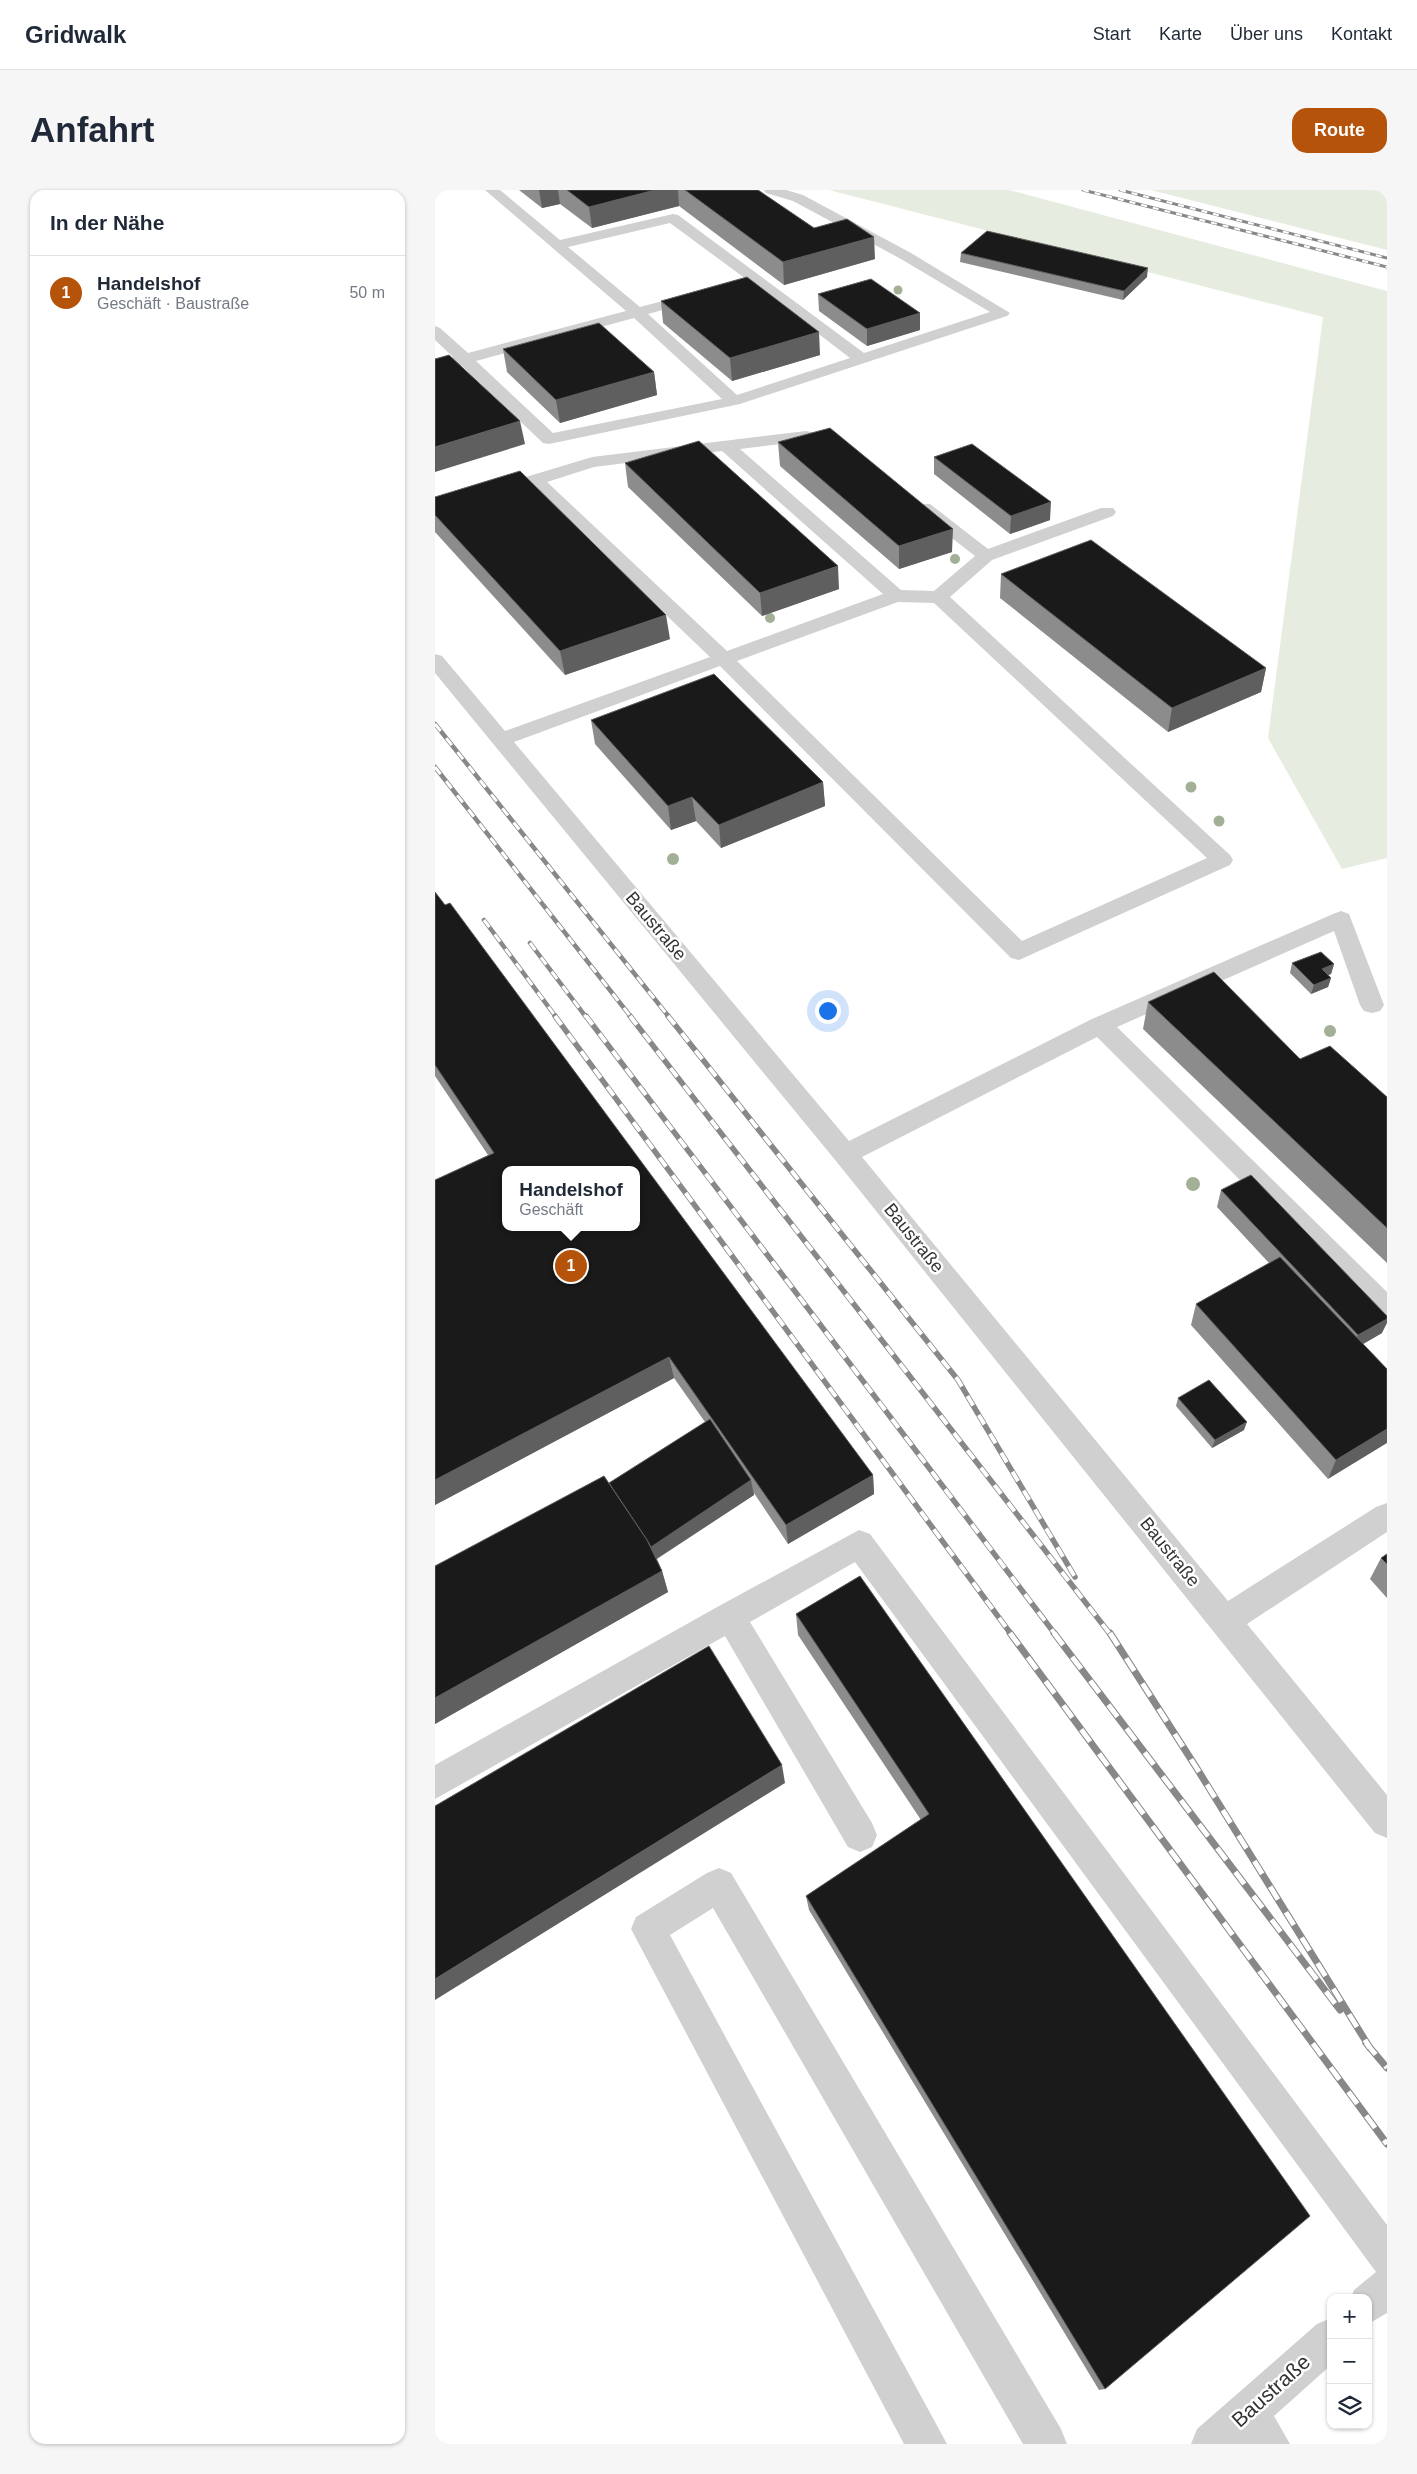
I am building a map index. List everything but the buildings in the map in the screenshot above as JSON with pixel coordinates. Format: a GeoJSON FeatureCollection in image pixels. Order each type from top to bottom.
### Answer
{"type":"FeatureCollection","features":[{"type":"Feature","properties":{"kind":"street"},"geometry":{"type":"LineString","coordinates":[[492,190],[637,312],[734,402]]}},
{"type":"Feature","properties":{"kind":"street"},"geometry":{"type":"LineString","coordinates":[[435,331],[549,439],[734,402],[1002,312],[906,256],[798,198],[771,190]]}},
{"type":"Feature","properties":{"kind":"street"},"geometry":{"type":"LineString","coordinates":[[558,245],[673,218],[861,358]]}},
{"type":"Feature","properties":{"kind":"street"},"geometry":{"type":"LineString","coordinates":[[435,367],[758,280]]}},
{"type":"Feature","properties":{"kind":"street"},"geometry":{"type":"LineString","coordinates":[[508,488],[592,462],[806,436],[841,443],[848,449]]}},
{"type":"Feature","properties":{"kind":"street"},"geometry":{"type":"LineString","coordinates":[[726,446],[896,596]]}},
{"type":"Feature","properties":{"kind":"street"},"geometry":{"type":"LineString","coordinates":[[501,739],[724,659],[896,596],[939,598],[1222,860],[1019,952],[724,659],[535,480]]}},
{"type":"Feature","properties":{"kind":"street"},"geometry":{"type":"LineString","coordinates":[[909,496],[986,556]]}},
{"type":"Feature","properties":{"kind":"street"},"geometry":{"type":"LineString","coordinates":[[939,598],[986,556],[1107,512]]}},
{"type":"Feature","properties":{"kind":"street","name":"Baustraße"},"geometry":{"type":"LineString","coordinates":[[435,660],[845,1154],[1226,1620],[1387,1821]]}},
{"type":"Feature","properties":{"kind":"street"},"geometry":{"type":"LineString","coordinates":[[845,1154],[1100,1025],[1341,919],[1372,1005]]}},
{"type":"Feature","properties":{"kind":"street"},"geometry":{"type":"LineString","coordinates":[[1100,1025],[1387,1309]]}},
{"type":"Feature","properties":{"kind":"street"},"geometry":{"type":"LineString","coordinates":[[1226,1620],[1387,1516]]}},
{"type":"Feature","properties":{"kind":"street"},"geometry":{"type":"LineString","coordinates":[[435,1783],[859,1544],[1387,2256]]}},
{"type":"Feature","properties":{"kind":"street"},"geometry":{"type":"LineString","coordinates":[[730,1616],[860,1835]]}},
{"type":"Feature","properties":{"kind":"street"},"geometry":{"type":"LineString","coordinates":[[926,2444],[648,1929],[719,1885],[1046,2444]]}},
{"type":"Feature","properties":{"kind":"street"},"geometry":{"type":"LineString","coordinates":[[1372,2300],[1387,2287]]}},
{"type":"Feature","properties":{"kind":"street","name":"Baustraße"},"geometry":{"type":"LineString","coordinates":[[1212,2444],[1258,2428],[1330,2339]]}},
{"type":"Feature","properties":{"kind":"shaded area"},"geometry":{"type":"Polygon","coordinates":[[[829,190],[1009,190],[1387,291],[1387,858],[1342,869],[1268,738],[1323,317],[829,190]]]}},
{"type":"Feature","properties":{"kind":"shaded area"},"geometry":{"type":"Polygon","coordinates":[[[1151,190],[1387,190],[1387,250],[1151,190]]]}},
{"type":"Feature","properties":{"kind":"railway"},"geometry":{"type":"LineString","coordinates":[[1083,190],[1387,267]]}},
{"type":"Feature","properties":{"kind":"railway"},"geometry":{"type":"LineString","coordinates":[[1120,190],[1387,258]]}},
{"type":"Feature","properties":{"kind":"railway"},"geometry":{"type":"LineString","coordinates":[[435,724],[669,1017]]}},
{"type":"Feature","properties":{"kind":"railway"},"geometry":{"type":"LineString","coordinates":[[435,767],[631,1017]]}},
{"type":"Feature","properties":{"kind":"railway"},"geometry":{"type":"LineString","coordinates":[[484,920],[556,1017]]}},
{"type":"Feature","properties":{"kind":"railway"},"geometry":{"type":"LineString","coordinates":[[530,943],[586,1017]]}},
{"type":"Feature","properties":{"kind":"railway"},"geometry":{"type":"LineString","coordinates":[[555,1016],[1011,1634]]}},
{"type":"Feature","properties":{"kind":"railway"},"geometry":{"type":"LineString","coordinates":[[586,1016],[1055,1634]]}},
{"type":"Feature","properties":{"kind":"railway"},"geometry":{"type":"LineString","coordinates":[[630,1016],[1110,1634]]}},
{"type":"Feature","properties":{"kind":"railway"},"geometry":{"type":"LineString","coordinates":[[668,1016],[958,1380],[1075,1577]]}},
{"type":"Feature","properties":{"kind":"railway"},"geometry":{"type":"LineString","coordinates":[[1010,1633],[1387,2144]]}},
{"type":"Feature","properties":{"kind":"railway"},"geometry":{"type":"LineString","coordinates":[[1054,1633],[1340,2010]]}},
{"type":"Feature","properties":{"kind":"railway"},"geometry":{"type":"LineString","coordinates":[[1110,1633],[1196,1767],[1369,2047]]}},
{"type":"Feature","properties":{"kind":"railway"},"geometry":{"type":"LineString","coordinates":[[1366,2043],[1369,2047]]}},
{"type":"Feature","properties":{"kind":"railway"},"geometry":{"type":"LineString","coordinates":[[1369,2047],[1387,2068]]}},
{"type":"Feature","properties":{"kind":"place","name":"Handelshof"},"geometry":{"type":"Point","coordinates":[571,1266]}}]}
